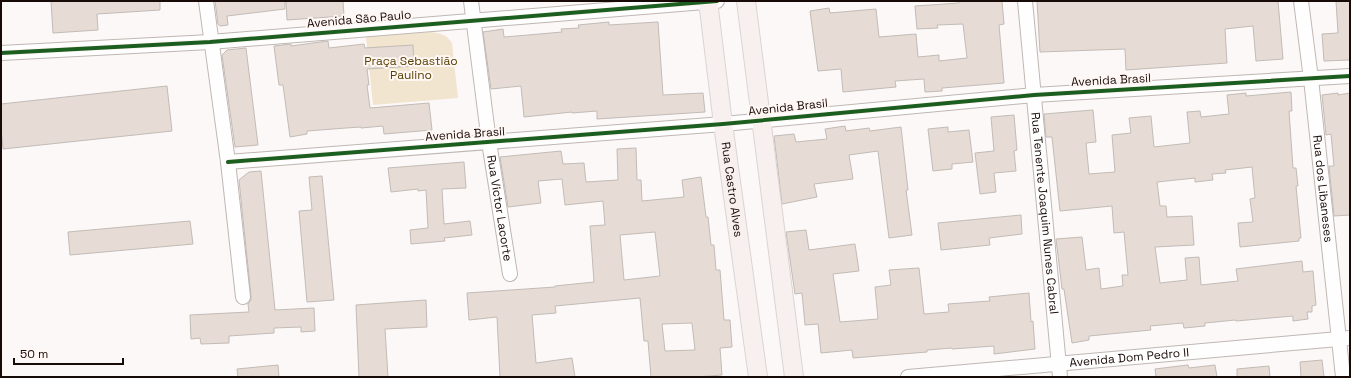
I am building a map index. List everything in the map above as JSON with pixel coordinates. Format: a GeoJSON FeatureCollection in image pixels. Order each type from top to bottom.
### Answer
{"type":"FeatureCollection","features":[{"type":"Feature","properties":{"kind":"main road","name":"Rua Castro Alves"},"geometry":{"type":"LineString","coordinates":[[711,1],[723,124],[758,377]]}},
{"type":"Feature","properties":{"kind":"main road"},"geometry":{"type":"LineString","coordinates":[[746,1],[794,377]]}},
{"type":"Feature","properties":{"kind":"street"},"geometry":{"type":"LineString","coordinates":[[206,1],[210,42],[228,162],[242,297]]}},
{"type":"Feature","properties":{"kind":"street","name":"Rua Victor Lacorte"},"geometry":{"type":"LineString","coordinates":[[471,1],[489,142],[510,274]]}},
{"type":"Feature","properties":{"kind":"street","name":"Avenida São Paulo"},"geometry":{"type":"LineString","coordinates":[[1,52],[210,42],[711,1]]}},
{"type":"Feature","properties":{"kind":"street","name":"Rua Tenente Joaquim Nunes Cabral"},"geometry":{"type":"LineString","coordinates":[[1025,1],[1059,370]]}},
{"type":"Feature","properties":{"kind":"street","name":"Rua dos Libaneses"},"geometry":{"type":"LineString","coordinates":[[1301,1],[1344,338],[1343,377]]}},
{"type":"Feature","properties":{"kind":"street","name":"Avenida Brasil"},"geometry":{"type":"LineString","coordinates":[[228,162],[723,124],[1034,94],[1350,76]]}},
{"type":"Feature","properties":{"kind":"street","name":"Avenida Dom Pedro II"},"geometry":{"type":"LineString","coordinates":[[908,377],[1059,370],[1344,338]]}},
{"type":"Feature","properties":{"kind":"green space","name":"Praça Sebastião Paulino"},"geometry":{"type":"Polygon","coordinates":[[[431,32],[443,35],[452,43],[458,98],[373,105],[366,37],[431,32]]]}},
{"type":"Feature","properties":{"kind":"building"},"geometry":{"type":"Polygon","coordinates":[[[51,1],[160,1],[160,10],[97,14],[98,30],[53,33],[51,1]]]}},
{"type":"Feature","properties":{"kind":"building"},"geometry":{"type":"Polygon","coordinates":[[[215,1],[285,1],[285,9],[227,16],[228,25],[220,26],[218,24],[215,1]]]}},
{"type":"Feature","properties":{"kind":"building"},"geometry":{"type":"Polygon","coordinates":[[[286,1],[343,1],[344,16],[287,20],[286,1]]]}},
{"type":"Feature","properties":{"kind":"building"},"geometry":{"type":"Polygon","coordinates":[[[959,1],[1002,1],[1004,24],[999,25],[1004,83],[942,88],[942,91],[925,92],[924,79],[895,81],[896,87],[843,92],[841,69],[818,71],[810,11],[829,8],[830,13],[876,9],[879,37],[916,34],[918,57],[939,55],[939,61],[967,58],[963,24],[937,25],[938,28],[917,29],[915,6],[959,3],[959,1]]]}},
{"type":"Feature","properties":{"kind":"building"},"geometry":{"type":"Polygon","coordinates":[[[1037,1],[1278,1],[1283,59],[1256,61],[1253,26],[1225,29],[1227,63],[1126,70],[1125,49],[1040,52],[1037,1]]]}},
{"type":"Feature","properties":{"kind":"building"},"geometry":{"type":"Polygon","coordinates":[[[1336,1],[1350,1],[1350,60],[1324,61],[1322,34],[1338,33],[1336,1]]]}},
{"type":"Feature","properties":{"kind":"building"},"geometry":{"type":"Polygon","coordinates":[[[609,22],[609,25],[658,22],[663,95],[703,93],[705,112],[597,119],[597,111],[524,117],[521,86],[491,89],[483,32],[503,29],[504,37],[562,32],[561,29],[579,28],[578,25],[609,22]]]}},
{"type":"Feature","properties":{"kind":"building"},"geometry":{"type":"Polygon","coordinates":[[[328,41],[329,48],[364,44],[365,48],[413,45],[414,66],[367,69],[369,85],[367,85],[370,108],[429,103],[432,130],[384,134],[383,126],[361,127],[307,131],[307,134],[290,137],[283,85],[279,85],[274,46],[291,44],[291,46],[328,41]]]}},
{"type":"Feature","properties":{"kind":"building"},"geometry":{"type":"Polygon","coordinates":[[[246,48],[258,145],[235,147],[222,55],[227,50],[246,48]]]}},
{"type":"Feature","properties":{"kind":"building"},"geometry":{"type":"Polygon","coordinates":[[[167,86],[172,131],[3,149],[1,104],[167,86]]]}},
{"type":"Feature","properties":{"kind":"building"},"geometry":{"type":"Polygon","coordinates":[[[1291,92],[1292,111],[1289,111],[1293,168],[1296,168],[1298,186],[1296,186],[1301,238],[1299,238],[1299,241],[1240,247],[1238,223],[1253,222],[1250,199],[1255,198],[1252,167],[1225,170],[1226,173],[1212,174],[1213,180],[1195,182],[1195,178],[1157,182],[1160,206],[1166,206],[1167,217],[1192,216],[1194,245],[1155,247],[1160,283],[1187,280],[1185,258],[1199,257],[1201,285],[1238,281],[1236,269],[1302,261],[1303,272],[1313,271],[1316,305],[1312,306],[1312,312],[1307,312],[1308,319],[1293,321],[1293,316],[1205,323],[1205,326],[1184,328],[1183,323],[1150,326],[1151,330],[1089,336],[1089,340],[1072,343],[1064,289],[1062,289],[1056,239],[1082,237],[1086,270],[1099,268],[1101,289],[1123,286],[1122,275],[1128,275],[1124,232],[1114,233],[1112,206],[1060,211],[1052,137],[1046,137],[1044,114],[1093,110],[1096,142],[1086,143],[1089,174],[1115,172],[1112,135],[1131,133],[1129,118],[1151,116],[1154,147],[1190,143],[1187,112],[1200,111],[1201,117],[1229,114],[1227,95],[1246,93],[1246,96],[1291,92]]]}},
{"type":"Feature","properties":{"kind":"building"},"geometry":{"type":"Polygon","coordinates":[[[1338,93],[1338,95],[1350,93],[1350,215],[1334,216],[1329,166],[1334,166],[1331,134],[1326,135],[1322,95],[1338,93]]]}},
{"type":"Feature","properties":{"kind":"building"},"geometry":{"type":"Polygon","coordinates":[[[1014,115],[1017,150],[1014,151],[1016,171],[994,173],[996,192],[980,194],[975,153],[994,151],[991,117],[1014,115]]]}},
{"type":"Feature","properties":{"kind":"building"},"geometry":{"type":"Polygon","coordinates":[[[845,126],[846,131],[869,128],[870,131],[901,127],[908,190],[906,190],[912,235],[889,238],[878,151],[849,155],[853,179],[814,184],[817,197],[782,204],[774,136],[794,134],[796,142],[827,139],[825,129],[845,126]]]}},
{"type":"Feature","properties":{"kind":"building"},"geometry":{"type":"Polygon","coordinates":[[[948,127],[948,132],[969,130],[973,162],[952,164],[952,169],[933,171],[928,129],[948,127]]]}},
{"type":"Feature","properties":{"kind":"building"},"geometry":{"type":"Polygon","coordinates":[[[636,148],[637,180],[641,180],[642,201],[684,197],[682,180],[701,177],[711,245],[714,245],[716,270],[720,270],[724,320],[730,320],[732,347],[720,348],[722,375],[696,377],[651,377],[648,341],[644,341],[640,298],[555,306],[556,313],[532,315],[536,363],[572,358],[575,377],[500,377],[497,317],[469,320],[467,293],[555,287],[594,282],[590,226],[605,225],[603,201],[565,205],[562,179],[538,181],[541,203],[508,207],[500,157],[561,151],[563,164],[584,163],[586,182],[618,180],[617,149],[636,148]],[[655,232],[620,235],[624,280],[660,276],[655,232]],[[692,323],[662,324],[665,351],[695,350],[692,323]]]}},
{"type":"Feature","properties":{"kind":"building"},"geometry":{"type":"Polygon","coordinates":[[[464,162],[466,188],[442,189],[444,224],[470,221],[472,235],[444,238],[445,241],[411,244],[410,230],[428,228],[426,190],[418,191],[418,189],[391,192],[388,168],[464,162]]]}},
{"type":"Feature","properties":{"kind":"building"},"geometry":{"type":"Polygon","coordinates":[[[261,171],[275,310],[314,308],[315,331],[301,332],[301,327],[274,328],[274,333],[229,336],[229,343],[201,344],[200,338],[191,339],[190,315],[249,312],[248,304],[251,300],[251,296],[239,180],[249,172],[261,171]]]}},
{"type":"Feature","properties":{"kind":"building"},"geometry":{"type":"Polygon","coordinates":[[[322,176],[334,300],[307,302],[299,211],[312,210],[309,177],[322,176]]]}},
{"type":"Feature","properties":{"kind":"building"},"geometry":{"type":"Polygon","coordinates":[[[1021,215],[1022,234],[989,238],[990,245],[941,250],[938,223],[1021,215]]]}},
{"type":"Feature","properties":{"kind":"building"},"geometry":{"type":"Polygon","coordinates":[[[190,221],[193,244],[70,255],[68,232],[190,221]]]}},
{"type":"Feature","properties":{"kind":"building"},"geometry":{"type":"Polygon","coordinates":[[[806,230],[809,250],[855,244],[859,271],[833,274],[840,322],[878,319],[875,287],[891,285],[889,270],[919,268],[924,314],[949,312],[948,304],[990,301],[989,297],[1029,293],[1035,349],[994,354],[994,346],[952,348],[927,350],[927,352],[853,358],[852,350],[821,353],[818,324],[805,325],[802,293],[795,294],[786,232],[806,230]]]}},
{"type":"Feature","properties":{"kind":"building"},"geometry":{"type":"Polygon","coordinates":[[[426,300],[427,327],[385,329],[388,377],[359,377],[356,305],[426,300]]]}},
{"type":"Feature","properties":{"kind":"building"},"geometry":{"type":"Polygon","coordinates":[[[1322,360],[1324,377],[1301,377],[1300,362],[1322,360]]]}},
{"type":"Feature","properties":{"kind":"building"},"geometry":{"type":"Polygon","coordinates":[[[278,365],[279,377],[238,377],[237,369],[278,365]]]}},
{"type":"Feature","properties":{"kind":"building"},"geometry":{"type":"Polygon","coordinates":[[[1188,365],[1189,368],[1215,365],[1217,377],[1156,377],[1155,369],[1188,365]]]}},
{"type":"Feature","properties":{"kind":"building"},"geometry":{"type":"Polygon","coordinates":[[[1269,366],[1270,377],[1237,377],[1237,369],[1269,366]]]}},
{"type":"Feature","properties":{"kind":"cycle path"},"geometry":{"type":"LineString","coordinates":[[1,53],[210,42],[717,1]]}},
{"type":"Feature","properties":{"kind":"cycle path"},"geometry":{"type":"LineString","coordinates":[[228,162],[723,124],[1034,95],[1350,76]]}}]}
